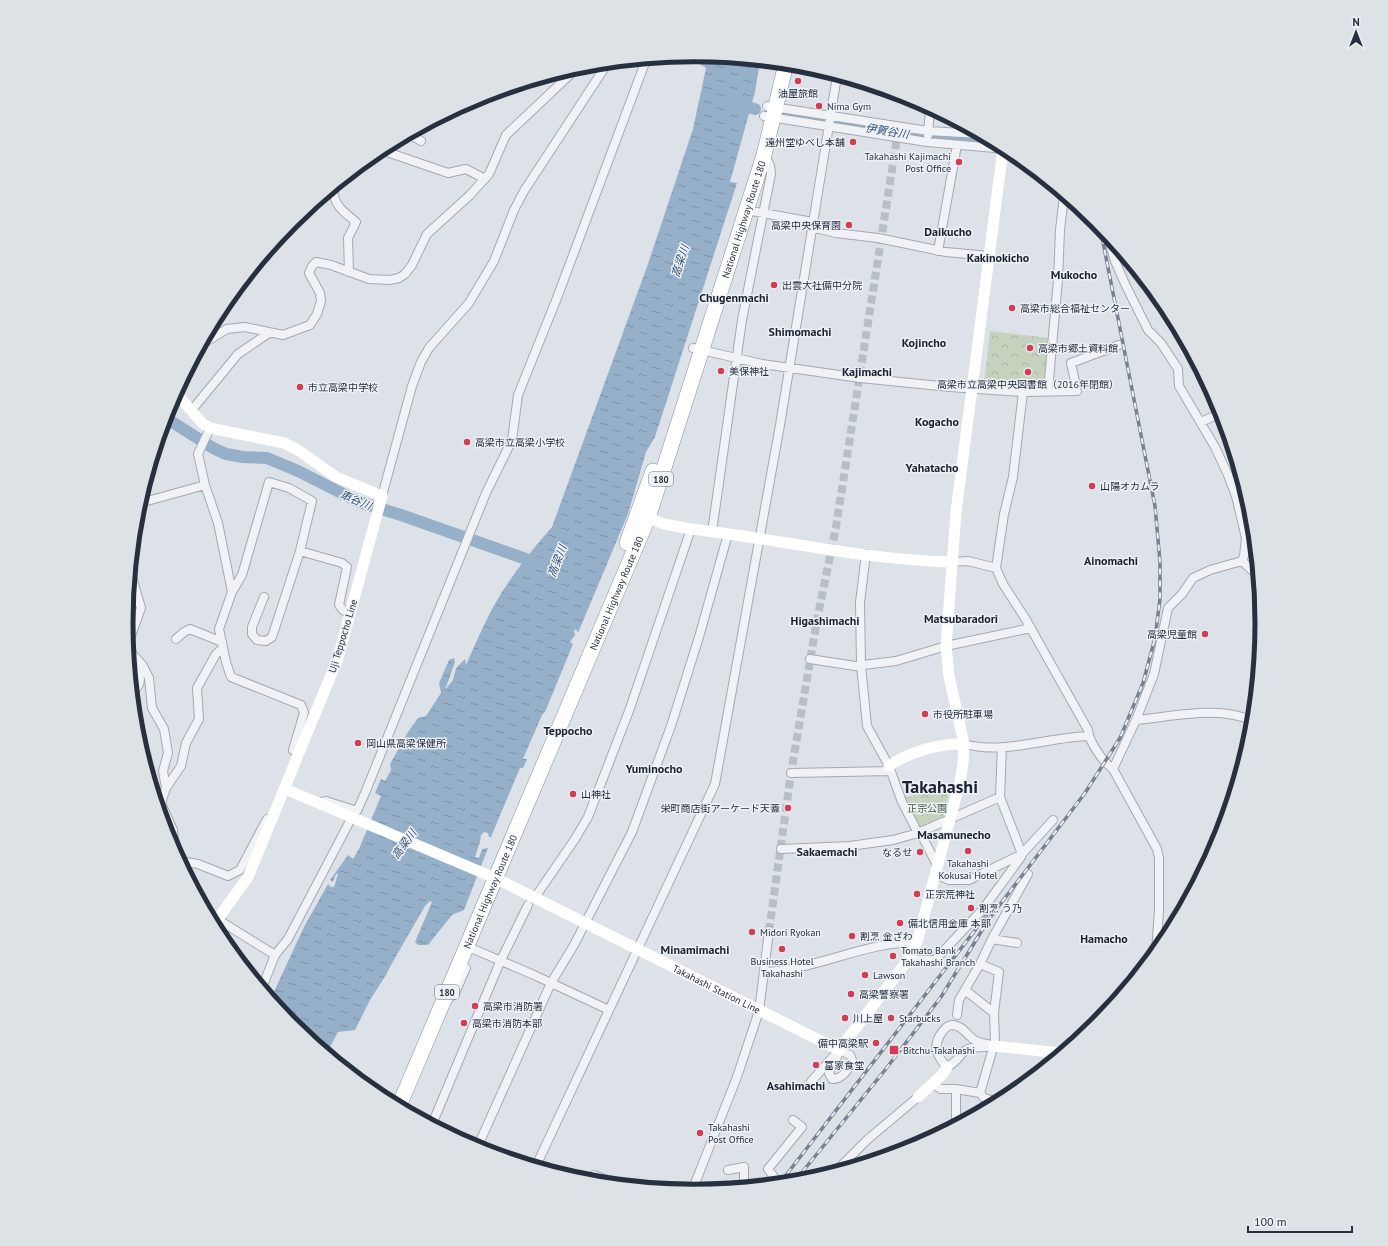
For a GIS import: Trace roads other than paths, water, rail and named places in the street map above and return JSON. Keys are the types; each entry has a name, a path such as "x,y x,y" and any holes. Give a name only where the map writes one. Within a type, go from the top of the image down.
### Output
{"highway":[{"name":"National Highway Route 180","path":"393,1096 487,875 643,516 764,155 776,69"},
{"name":"National Highway Route 180","path":"698,349 752,160 784,70"},
{"name":"National Highway Route 180","path":"401,1101 442,1005 487,875"}],"street":[{"path":"318,803 326,801 357,811 401,708 486,493 512,440 518,395 557,298 644,64"},
{"path":"180,398 209,431 284,443 298,450 336,477 380,503 412,386 421,362 429,348 469,303 494,261 514,210 524,191 602,70"},
{"path":"210,339 227,329 245,327 283,335 310,325 317,314 321,301 320,293 309,273 312,266 316,262 331,265 369,279 382,281 399,278 412,265 427,234 485,179 495,163 506,135 568,77"},
{"path":"538,1162 715,784 760,538 836,80"},
{"path":"770,112 928,137 957,145 990,147"},
{"path":"928,137 930,114"},
{"path":"928,137 969,135"},
{"path":"414,137 421,141"},
{"path":"938,251 957,145"},
{"path":"391,151 448,174 466,169 485,179"},
{"path":"712,532 736,358 770,174 770,166 764,155"},
{"path":"809,1084 839,1050 908,960 917,942 960,782 964,744 949,676 946,646 956,512 971,388 1003,155"},
{"path":"333,194 340,209 356,222 348,238 349,272"},
{"path":"1048,391 1063,201"},
{"path":"746,210 938,251 989,256"},
{"path":"1111,247 1114,261 1148,330 1161,343 1178,369 1179,386 1215,447 1236,496 1246,538 1242,561"},
{"path":"191,411 238,354 269,333"},
{"path":"698,349 789,368 860,378 950,387 1023,392 1077,391 1071,364 1118,345"},
{"path":"1023,392 1013,477 1004,514 996,568 1003,584 1031,628 1088,730 1089,736 1106,762 1113,769 1158,849 1159,911 1157,939"},
{"path":"1201,422 1215,416"},
{"path":"209,431 198,454 205,485 218,522 232,592"},
{"path":"264,597 252,627 252,634 257,640 266,641 272,637 300,551 312,501 289,488 269,482 242,575 232,592 219,629 231,677 301,705 304,713 293,750 299,754"},
{"path":"147,501 205,485"},
{"name":"Uji Teppocho Line","path":"217,918 248,877 338,658 380,503"},
{"path":"643,516 664,524 691,529 926,562 968,561 996,568"},
{"path":"538,893 575,839 588,817 629,711 691,529"},
{"path":"480,1141 551,983 585,924 632,832 671,726 699,637 728,534"},
{"path":"300,551 342,563 348,567 339,605 343,610 350,614"},
{"path":"866,554 860,602 861,665 867,726 890,769 902,802 919,833 936,870 949,880 969,880 1022,854"},
{"path":"1242,561 1252,571"},
{"path":"1113,769 1136,720 1154,674 1168,608 1182,594 1193,578 1210,570 1242,561"},
{"path":"133,630 141,608 134,585"},
{"path":"810,659 861,665 896,661 946,646 1031,628"},
{"path":"176,639 190,629 222,645"},
{"path":"162,800 166,788 181,766 186,743 200,718 197,688 222,645"},
{"path":"134,656 143,666 149,678 152,708 164,729 168,753 163,771 166,788"},
{"path":"135,666 138,669 140,675 140,682 137,686"},
{"path":"1136,720 1214,712 1230,714 1246,719"},
{"path":"791,773 890,769 911,754 950,743 964,744 978,748 1002,747 1089,736"},
{"path":"1002,747 1000,797 1022,854"},
{"path":"285,789 487,875"},
{"path":"782,849 850,846 893,840 919,833 1000,797"},
{"path":"187,862 198,864 228,876 240,870 268,818 272,816"},
{"path":"264,983 275,955 288,939 356,819"},
{"path":"908,960 935,960 983,908 1022,854 1053,820"},
{"path":"958,1015 959,1000 1028,874"},
{"name":"Takahashi Station Line","path":"487,875 839,1050"},
{"path":"434,1120 500,962 528,905"},
{"path":"222,925 275,955"},
{"path":"442,1005 455,993 481,930"},
{"path":"695,1184 737,1077 759,1011 769,931"},
{"path":"992,938 1017,943"},
{"path":"764,972 776,972 828,961 898,942 917,942"},
{"path":"473,949 609,1010"},
{"path":"980,964 999,972 994,1013 994,1046 980,1093"},
{"path":"965,990 994,1013"},
{"path":"947,1067 938,1055 936,1044 944,1029 950,1025 960,1027 973,1039 994,1046"},
{"path":"843,1164 867,1140 933,1084 964,1043 973,1039"},
{"path":"947,1067 968,1048 994,1046 1055,1052"},
{"path":"933,1084 942,1089 956,1089 980,1093 984,1098 989,1099"},
{"path":"956,1089 956,1119"},
{"path":"773,1178 768,1169 802,1127 793,1120"},
{"path":"728,1170 744,1167 744,1182"}],"water":[{"name":"高梁川","path":"697,62 731,63 759,66 755,92 730,182 737,183 655,437 646,452 628,514 578,633 576,629 574,631 575,635 570,642 573,644 545,712 542,715 523,759 527,759 523,768 520,768 491,837 489,837 488,833 484,832 481,835 475,857 479,858 482,849 488,848 464,910 452,915 428,945 418,945 415,942 432,902 430,901 425,906 370,1000 355,1030 338,1032 330,1047 327,1048 297,1020 273,994 304,927 328,884 331,887 334,887 338,874 336,874 333,882 330,880 348,855 353,859 359,849 381,796 375,793 381,779 385,781 391,770 390,764 408,732 418,718 426,716 441,693 439,683 449,660 454,658 455,662 445,690 453,680 456,668 465,659 466,665 494,605 509,582 525,559 552,527 648,264 693,129 706,68"}],"waterway":[{"name":"伊賀谷川","path":"736,104 755,109"},
{"name":"伊賀谷川","path":"784,114 919,136 978,139"},
{"name":"車谷川","path":"171,421 213,448 226,454 243,457 267,458 298,471 359,502 401,515 540,564"}],"tunnel":[{"path":"769,931 791,773 817,620 836,527 897,138"}],"railway":[{"path":"801,1173 885,1070 941,997 989,919 1085,793 1120,738 1143,683 1155,638 1160,599 1160,562 1155,506 1102,238"},
{"path":"785,1176 986,916"}],"place":[{"name":"油屋旅館","path":"798,81"},
{"name":"Nima Gym","path":"819,106"},
{"name":"遠州堂ゆべし本舗","path":"853,142"},
{"name":"Takahashi Kajimachi Post Office","path":"959,162"},
{"name":"高梁中央保育園","path":"849,225"},
{"name":"出雲大社備中分院","path":"774,285"},
{"name":"高梁市総合福祉センター","path":"1012,308"},
{"name":"高梁市郷土資料館","path":"1030,348"},
{"name":"美保神社","path":"721,371"},
{"name":"高梁市立高梁中央図書館（2016年閉館）","path":"1028,372"},
{"name":"市立高梁中学校","path":"300,387"},
{"name":"高梁市立高梁小学校","path":"467,442"},
{"name":"山陽オカムラ","path":"1092,486"},
{"name":"高梁児童館","path":"1205,634"},
{"name":"市役所駐車場","path":"925,714"},
{"name":"岡山県高梁保健所","path":"358,743"},
{"name":"山神社","path":"573,794"},
{"name":"栄町商店街アーケード天蓋","path":"788,808"},
{"name":"Takahashi Kokusai Hotel","path":"968,851"},
{"name":"なるせ","path":"920,852"},
{"name":"正宗荒神社","path":"917,894"},
{"name":"割烹 う乃","path":"971,908"},
{"name":"備北信用金庫 本部","path":"900,923"},
{"name":"Midori Ryokan","path":"752,932"},
{"name":"割烹 金ざわ","path":"852,936"},
{"name":"Business Hotel Takahashi","path":"782,949"},
{"name":"Tomato Bank Takahashi Branch","path":"893,956"},
{"name":"Lawson","path":"865,975"},
{"name":"高梁警察署","path":"851,994"},
{"name":"高梁市消防署","path":"475,1006"},
{"name":"川上屋","path":"845,1018"},
{"name":"Starbucks","path":"891,1018"},
{"name":"高梁市消防本部","path":"464,1023"},
{"name":"備中高梁駅","path":"876,1043"},
{"name":"Bitchu-Takahashi","path":"894,1050"},
{"name":"富家食堂","path":"816,1065"},
{"name":"Takahashi Post Office","path":"700,1133"}],"district":[{"name":"Daikucho","path":"948,231"},
{"name":"Kakinokicho","path":"998,257"},
{"name":"Mukocho","path":"1074,274"},
{"name":"Chugenmachi","path":"734,297"},
{"name":"Shimomachi","path":"800,331"},
{"name":"Kojincho","path":"924,342"},
{"name":"Kajimachi","path":"867,371"},
{"name":"Kogacho","path":"937,421"},
{"name":"Yahatacho","path":"932,467"},
{"name":"Ainomachi","path":"1111,560"},
{"name":"Matsubaradori","path":"961,618"},
{"name":"Higashimachi","path":"825,620"},
{"name":"Teppocho","path":"568,730"},
{"name":"Yuminocho","path":"654,768"},
{"name":"Takahashi","path":"940,786"},
{"name":"Masamunecho","path":"954,834"},
{"name":"Sakaemachi","path":"827,851"},
{"name":"Hamacho","path":"1104,938"},
{"name":"Minamimachi","path":"695,949"},
{"name":"Asahimachi","path":"796,1085"}],"park label":[{"name":"正宗公園","path":"927,808"}]}
